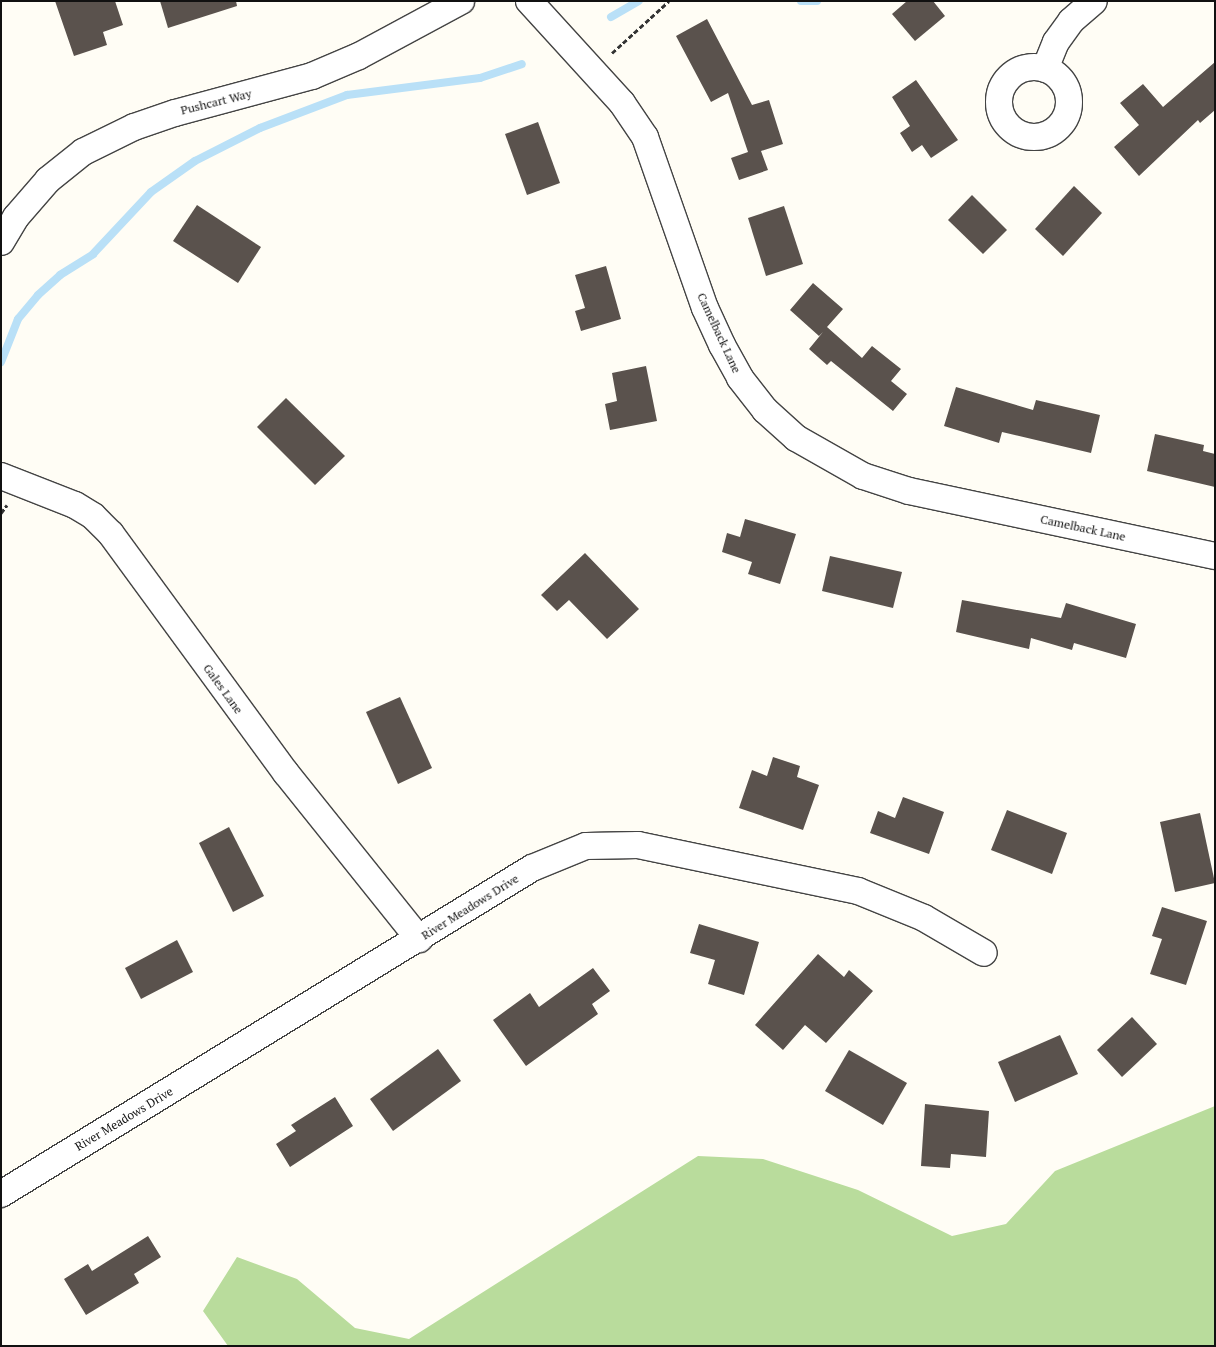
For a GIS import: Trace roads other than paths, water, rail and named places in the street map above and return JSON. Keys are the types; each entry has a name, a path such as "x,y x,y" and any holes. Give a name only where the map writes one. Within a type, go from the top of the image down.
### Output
{"street":[{"name":"Pushcart Way","path":"1,242 16,216 48,180 83,152 134,127 175,113 312,76 359,56 461,1"},
{"name":"Camelback Lane","path":"529,1 564,42 595,71 645,137 705,308 731,361 765,410 796,438 863,476 909,491 1215,556"},
{"path":"1045,68 1056,42 1071,21 1094,1"},
{"name":"Gales Lane","path":"1,476 75,505 94,516 111,534 280,765 419,939"},
{"name":"River Meadows Drive","path":"1,1194 532,868 586,846 611,844 638,845 858,891 924,918 984,953"}],"waterway":[{"path":"611,17 639,1"},
{"path":"801,1 817,1"},
{"path":"1,362 18,319 38,295 60,275 93,254 151,192 195,161 260,128 347,95 480,78 522,64"}]}
